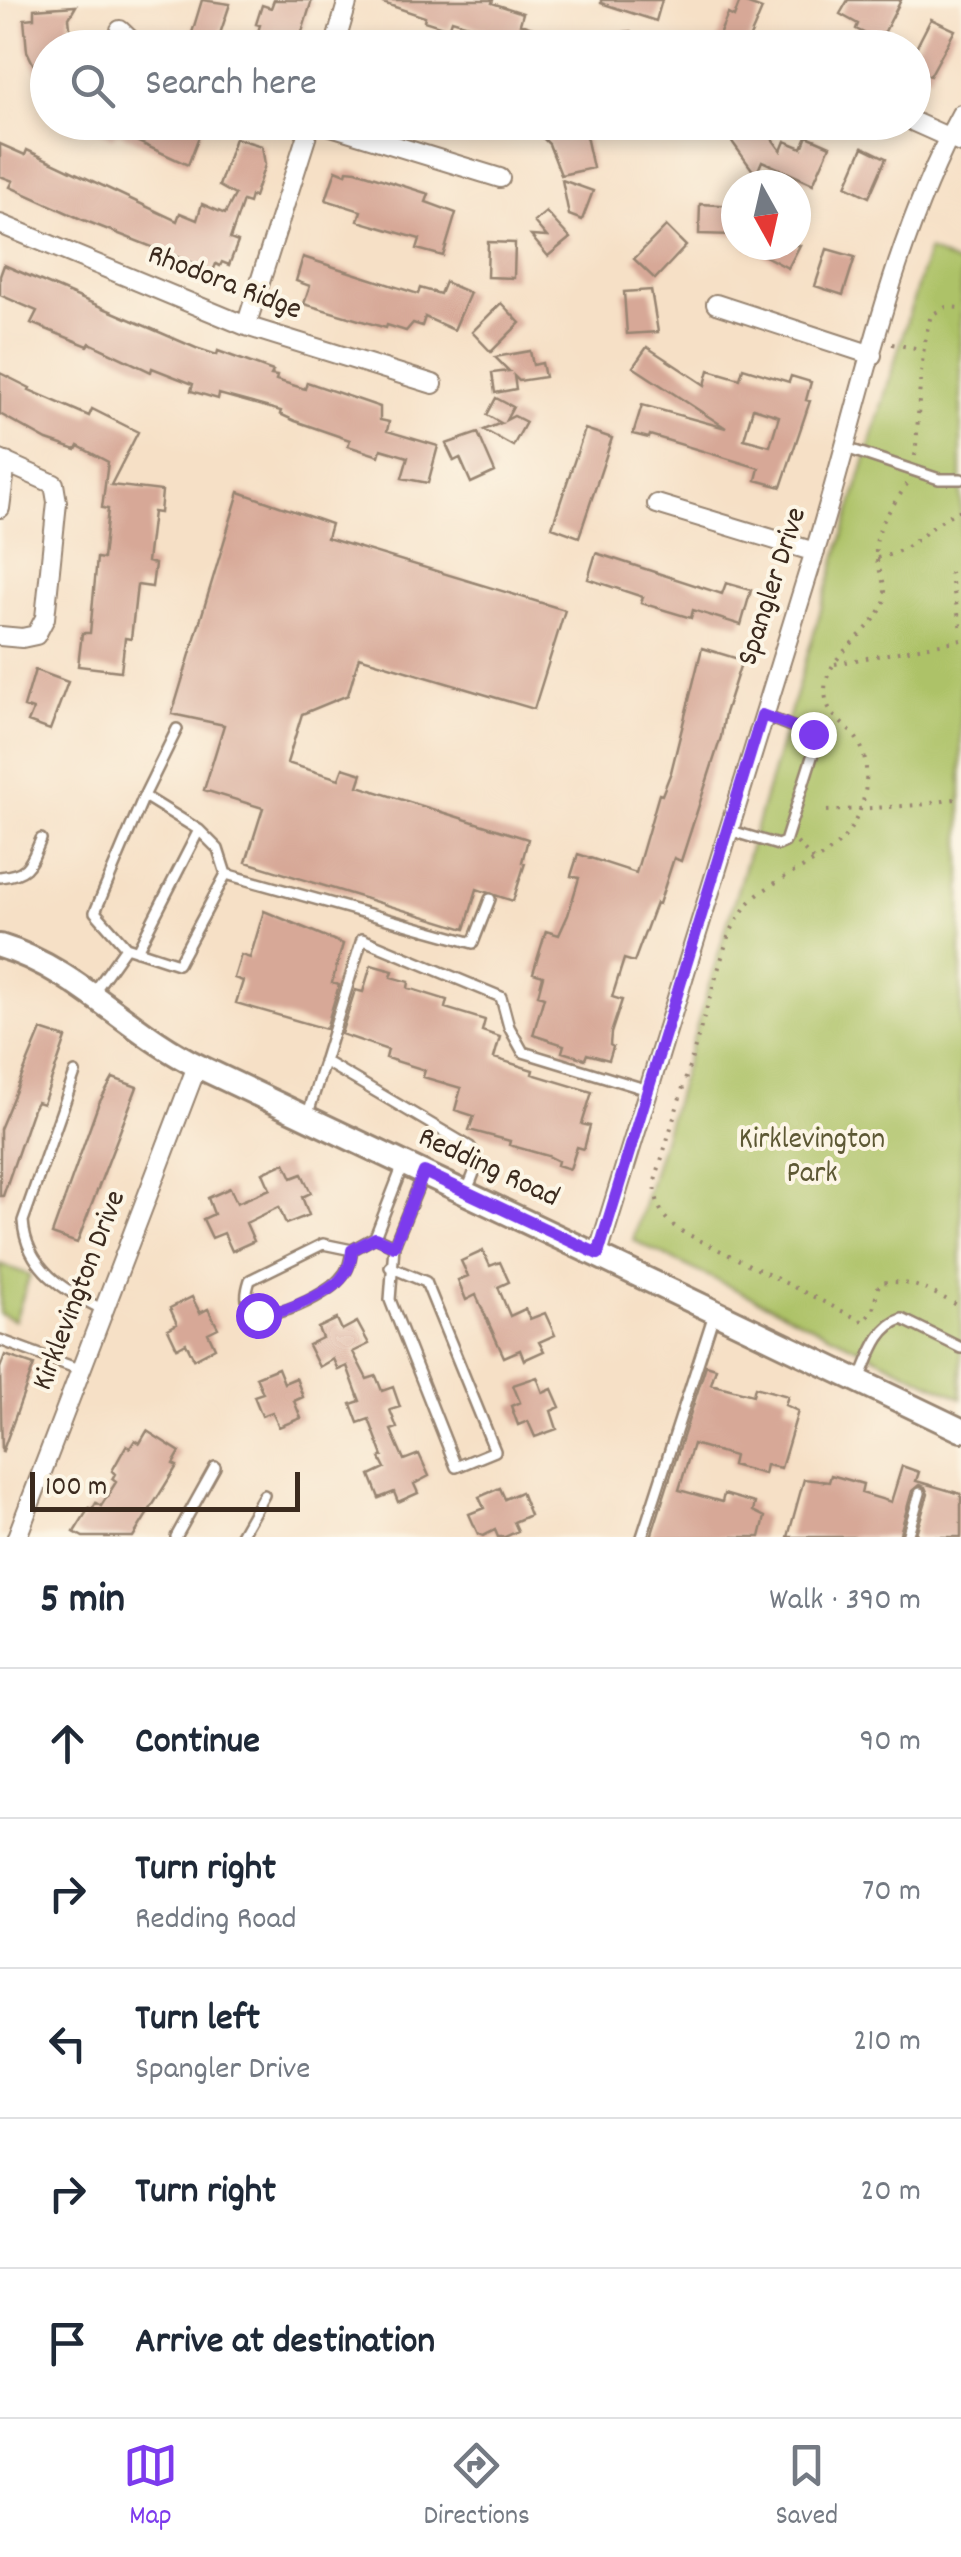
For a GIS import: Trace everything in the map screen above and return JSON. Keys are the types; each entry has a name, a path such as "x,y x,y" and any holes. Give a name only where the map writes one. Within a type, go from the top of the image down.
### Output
{"street":[{"path":"339,30 348,0"},
{"name":"Spangler Drive","path":"598,1254 912,225 934,164 954,141 961,114"},
{"path":"931,130 954,141"},
{"path":"246,326 309,140"},
{"path":"374,140 500,178"},
{"name":"Rhodora Ridge","path":"0,224 246,326 432,384"},
{"path":"716,304 874,348"},
{"path":"0,508 3,461 54,484 57,502 44,618 36,634 22,638 0,636"},
{"path":"657,504 815,552"},
{"name":"Redding Road","path":"0,946 52,967 170,1052 197,1066 961,1430"},
{"name":"Kirklevington Drive","path":"17,1537 197,1066"}],"lane":[{"path":"846,448 939,478 961,479"},
{"path":"727,830 778,845 785,842 817,742 813,734 762,715"},
{"path":"144,796 199,830 218,849 226,874 178,964 132,949 96,912 144,796 177,729"},
{"path":"92,994 132,949 199,830"},
{"path":"0,877 27,869 42,839"},
{"path":"226,874 472,944 490,899"},
{"path":"307,1118 362,938 501,997 509,1026 523,1052 648,1090"},
{"path":"324,1061 470,1147 478,1164 466,1192"},
{"path":"75,1073 23,1221 24,1240 30,1254 54,1281 104,1310"},
{"path":"352,1250 350,1265 334,1286 270,1317 258,1315 250,1307 245,1293 250,1280 324,1244 352,1250 375,1238 414,1168"},
{"path":"390,1267 426,1282 495,1451 456,1467 390,1300 390,1267 414,1168"},
{"path":"375,1238 394,1246"},
{"path":"642,1537 715,1311"},
{"path":"859,1380 882,1333 890,1323 902,1319 961,1348"},
{"path":"0,1340 81,1370"},
{"path":"176,1537 215,1468"},
{"path":"907,1537 920,1493"},
{"path":"240,1537 264,1495"}],"path":[{"path":"915,458 921,407 921,350 931,315 946,307 961,308"},
{"path":"874,348 921,350"},
{"path":"907,484 878,536 877,558 885,589 880,613 834,664 828,680 826,699 838,722 859,742 866,772 864,800 836,849 757,896 739,915 728,937 655,1181 656,1201 665,1221 683,1232 864,1322 873,1310 880,1283 898,1280 917,1284 961,1307"},
{"path":"877,558 897,554 917,543 944,518 961,510"},
{"path":"950,572 961,629"},
{"path":"834,664 961,640"},
{"path":"827,811 961,798"},
{"path":"787,832 816,864"}],"green space":[{"name":"Kirklevington Park","path":"928,250 961,266 961,1398 633,1240"},
{"path":"0,1264 30,1275 15,1320 0,1314"}],"building":[{"path":"202,0 230,4 221,30 193,30"},
{"path":"274,0 312,0 303,30 259,30 260,25 256,24 262,5 271,8"},
{"path":"493,0 492,3 523,13 520,24 539,30 486,30 452,20 449,29 383,3"},
{"path":"601,0 662,0 656,21"},
{"path":"848,0 901,0 886,30 858,30 858,24 840,14"},
{"path":"740,1 762,9 753,30 721,30 728,14 734,17"},
{"path":"76,6 69,18 70,30 30,30 30,57 24,19 34,18 34,9"},
{"path":"931,19 955,30 931,74 931,30 925,30"},
{"path":"134,140 198,140 188,165"},
{"path":"234,140 262,146 265,165 254,197 249,203 243,201 230,239 238,242 229,265 216,264 213,271 10,187 13,181 0,176 0,144 25,155 27,150 177,221 180,213 197,220 202,204 225,214 235,195 219,186"},
{"path":"545,140 587,140 593,168 561,175"},
{"path":"731,140 773,140 781,151 785,141 802,148 805,140 830,146 813,184 811,170 782,170 762,161 758,170 752,170"},
{"path":"863,147 886,158 869,197 846,186"},
{"path":"336,170 346,174 347,170 356,171 429,194 426,202 456,213 443,256 417,249 420,239 358,221 361,211 326,200"},
{"path":"562,180 593,191 582,220 569,215"},
{"path":"700,204 721,205 721,235 699,234"},
{"path":"546,212 570,238 548,256 531,236 547,237 534,222"},
{"path":"666,226 686,246 655,279 634,259"},
{"path":"488,242 515,243 514,278 487,277"},
{"path":"827,249 855,257 843,295 815,286"},
{"path":"303,257 418,294 420,288 440,294 445,282 470,293 454,330 425,317 422,326 413,323 406,331 387,325 386,328 304,304 310,286 296,281"},
{"path":"773,260 792,260 788,268"},
{"path":"4,265 196,348 217,355 218,351 273,371 271,375 277,376 276,380 305,389 307,382 380,407 380,420 389,422 387,431 438,446 428,483 402,478 408,457 381,449 379,456 348,446 350,440 295,421 280,414 281,411 219,394 218,399 191,391 193,384 152,368 151,372 90,343 88,346 31,323 37,311 0,295"},
{"path":"651,290 658,332 627,334 624,292"},
{"path":"501,303 520,323 491,352 472,332"},
{"path":"647,347 705,385 709,370 740,379 743,368 789,382 791,376 811,382 806,400 810,401 781,487 756,480 759,468 650,435 649,438 633,434 642,405 726,428 633,367","holes":["753,408 779,416 770,446 744,439"]},
{"path":"530,351 533,365 542,363 545,377 519,381 514,376 516,389 495,393 492,373 509,371 495,357"},
{"path":"0,373 89,416 92,409 138,432 111,485 162,491 160,513 153,512 147,562 155,564 152,587 137,585 131,639 125,638 121,671 78,666 82,633 90,633 97,558 103,559 108,509 102,508 108,462 78,446 76,450 47,440 0,414"},
{"path":"496,398 513,407 506,420 514,416 526,422 513,446 484,430 501,423 487,415"},
{"path":"585,429 612,438 579,537 552,527"},
{"path":"478,433 495,472 471,483 460,458 454,461 446,444"},
{"path":"239,492 331,524 327,538 565,610 534,709 359,657 348,695 302,714 287,763 339,779 343,768 362,774 358,786 528,839 513,901 477,889 465,929 246,862 263,808 204,790 224,725 172,714"},
{"path":"596,553 722,594 726,583 751,590 741,625 693,610 691,618 641,603 643,597 588,579"},
{"path":"702,648 742,660 681,861 674,858 634,962 624,959 612,997 622,1000 611,1033 613,1047 609,1060 587,1054 585,1059 562,1052 564,1045 533,1035 544,997 538,995 543,976 533,973 546,931 559,935 568,915 579,878 571,876 578,854 636,873 659,794 662,795 671,772"},
{"path":"35,670 68,682 50,730 28,722 33,710 24,707"},
{"path":"264,911 343,944 332,983 339,985 326,1029 236,1003 243,981 234,978 241,955 250,958"},
{"path":"371,965 393,971 391,977 409,982 408,988 447,1000 445,1008 485,1020 482,1031 500,1037 494,1058 592,1092 582,1124 590,1126 584,1149 577,1147 570,1169 557,1165 558,1161 548,1156 509,1145 510,1141 469,1130 474,1116 455,1110 461,1088 423,1077 425,1070 386,1058 388,1050 341,1034 355,990 363,992"},
{"path":"41,1030 66,1038 43,1104 37,1102 33,1109 0,1196 0,1129"},
{"path":"113,1078 137,1087 77,1243 52,1234 98,1105"},
{"path":"285,1163 292,1178 302,1174 311,1193 302,1197 309,1215 286,1224 279,1207 246,1223 254,1241 232,1251 224,1233 212,1238 203,1219 214,1214 208,1198 230,1188 237,1203 270,1189 263,1173"},
{"path":"483,1251 490,1266 500,1262 509,1282 498,1287 510,1316 525,1309 530,1319 545,1313 555,1335 539,1342 544,1351 524,1360 520,1350 504,1357 476,1295 466,1300 458,1280 468,1276 461,1261"},
{"path":"192,1297 200,1313 208,1309 218,1328 208,1333 215,1348 194,1359 186,1343 177,1348 168,1329 177,1324 170,1308"},
{"path":"337,1319 342,1330 357,1322 369,1344 353,1352 367,1379 376,1376 382,1391 393,1387 400,1407 390,1410 397,1428 391,1430 404,1460 419,1454 429,1476 414,1484 418,1493 398,1502 394,1492 379,1498 370,1475 385,1468 380,1458 383,1456 369,1419 358,1423 351,1404 360,1401 347,1366 338,1370 333,1359 319,1367 308,1345 322,1338 318,1328"},
{"path":"5,1355 34,1365 2,1453 0,1368"},
{"path":"706,1365 716,1368 711,1384 753,1395 755,1387 788,1396 785,1405 798,1411 781,1468 766,1465 764,1474 732,1465 734,1456 693,1444 679,1490 722,1502 724,1494 755,1503 753,1511 765,1517 760,1537 651,1537"},
{"path":"278,1368 284,1383 296,1378 303,1397 294,1401 301,1418 279,1427 272,1412 262,1416 254,1396 263,1393 256,1377"},
{"path":"537,1377 543,1393 552,1389 560,1407 551,1411 557,1429 535,1437 528,1421 518,1425 511,1406 520,1402 513,1385"},
{"path":"147,1431 180,1452 173,1464 177,1466 133,1537 83,1537 74,1532 89,1508 92,1510 96,1503 101,1506 116,1482 112,1471 126,1446 130,1448 135,1440 140,1443"},
{"path":"902,1466 919,1472 916,1481 961,1494 961,1537 915,1537 928,1494 919,1485 912,1491 899,1537 788,1537 804,1479 829,1482 831,1475 863,1484 861,1493 891,1502"},
{"path":"500,1488 505,1499 521,1492 530,1515 514,1522 518,1531 505,1537 498,1537 495,1530 483,1536 478,1534 469,1514 484,1508 479,1497"}],"route":[{"path":"258,1315 270,1317 334,1286 350,1265 352,1250 375,1238 394,1246 424,1172 598,1254 762,715 813,734"}]}
